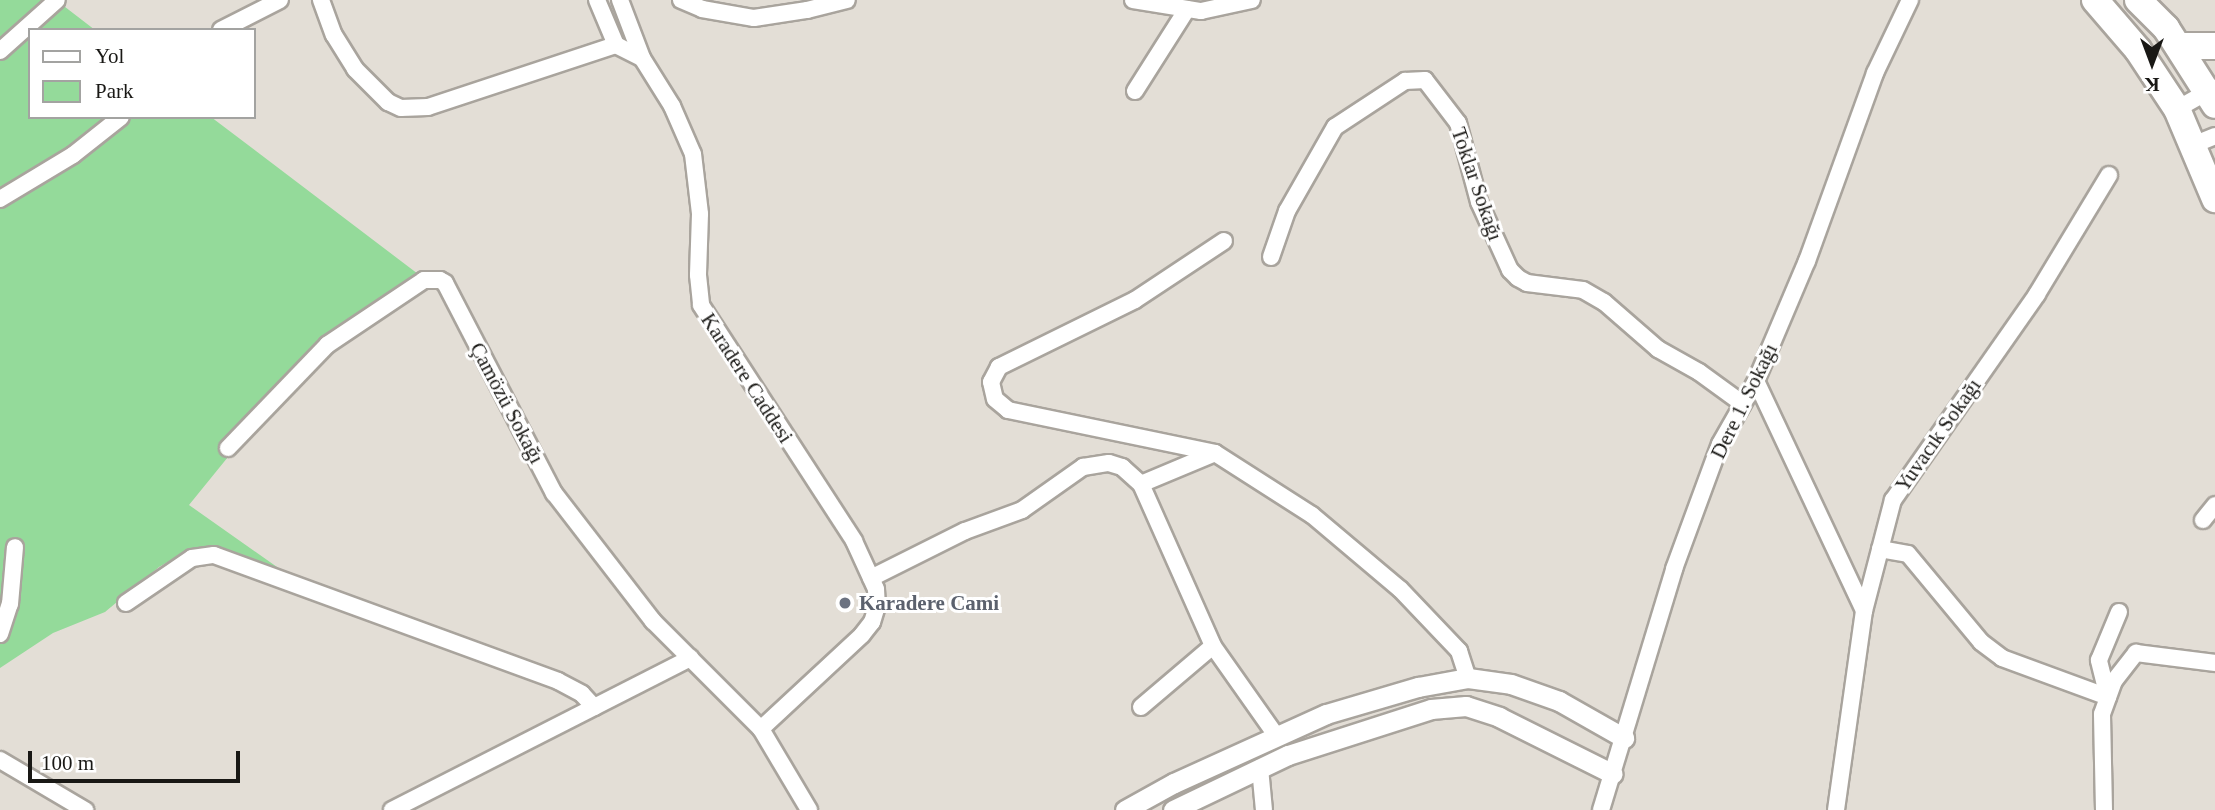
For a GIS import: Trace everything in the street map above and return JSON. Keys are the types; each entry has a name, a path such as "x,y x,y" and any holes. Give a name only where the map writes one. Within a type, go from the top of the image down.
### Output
{"highway":[{"path":"2095,0 2138,50 2176,109 2204,141 2215,199"},
{"path":"2138,0 2178,46 2213,94"},
{"path":"2178,46 2215,46"}],"street":[{"path":"0,51 57,0"},
{"path":"225,28 280,0"},
{"path":"321,0 334,34 355,69 388,102 401,108 428,107 615,45"},
{"path":"597,0 615,45 642,58"},
{"name":"Karadere Caddesi","path":"620,0 642,58 672,106 693,154 700,214 698,275 701,305 854,541 876,589 877,606 872,622 862,635 761,729"},
{"path":"681,0 702,9 754,18 807,10 847,0"},
{"path":"1133,0 1201,11 1252,0"},
{"name":"Dere 1. Sokağı","path":"1601,810 1674,569 1720,444 1756,381 1807,261 1875,74 1910,0"},
{"path":"1135,91 1186,9"},
{"name":"Toklar Sokağı","path":"1271,257 1287,211 1335,127 1405,81 1425,80 1458,124 1479,202 1510,270 1527,283 1583,290 1604,302 1658,348 1699,372 1743,404"},
{"path":"2176,109 2213,94"},
{"path":"0,176 5,196 73,155 118,119"},
{"name":"Yuvacık Sokağı","path":"1836,810 1864,611 1892,500 2037,294 2109,175"},
{"path":"1224,241 1135,300 999,367 991,382 995,399 1008,410 1215,453 1312,515 1400,589 1459,651 1468,678"},
{"name":"Çamözü Sokağı","path":"228,448 327,345 424,280 440,280 445,283 554,493 653,621 761,729"},
{"path":"1756,381 1864,611"},
{"path":"1141,484 1215,453"},
{"path":"871,578 965,531 1022,510 1083,467 1109,463 1122,467 1141,484 1213,646 1275,734"},
{"path":"2203,520 2215,505"},
{"path":"0,634 10,604 15,547"},
{"path":"1880,548 1908,554 1981,642 2002,659 2108,697"},
{"path":"126,603 191,558 214,555 558,681 582,694 594,707"},
{"path":"2108,697 2099,660 2119,612"},
{"path":"1141,707 1213,646"},
{"path":"2104,810 2102,714 2114,681 2136,653 2215,663"},
{"path":"392,810 690,658"},
{"path":"1125,810 1275,734 1326,714 1418,687 1468,678 1510,684 1559,701 1624,738"},
{"path":"1173,810 1288,755 1431,709 1466,706 1499,717 1613,774"},
{"path":"761,729 809,810"},
{"path":"0,760 59,804 85,810"},
{"path":"1260,768 1264,810"}],"green space":[{"path":"0,0 56,0 92,28 28,28 28,119 214,119 422,277 322,341 189,505 294,579 182,556 159,567 105,612 53,633 0,668"}],"place":[{"name":"Karadere Cami","path":"845,603"}]}
